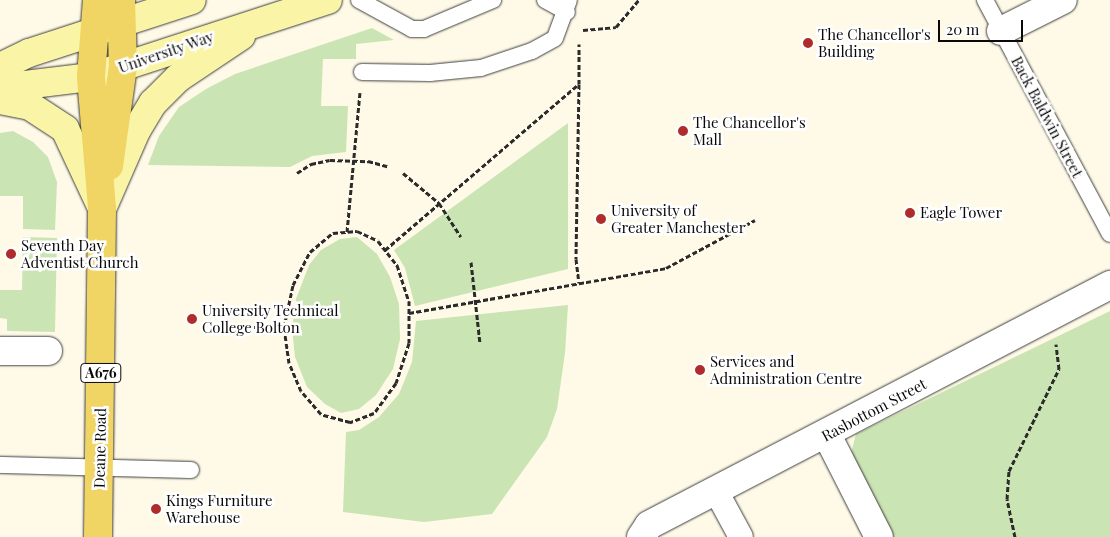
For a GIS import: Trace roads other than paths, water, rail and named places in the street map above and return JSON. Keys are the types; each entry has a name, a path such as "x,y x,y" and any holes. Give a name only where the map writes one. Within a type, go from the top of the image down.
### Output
{"main road":[{"name":"Deane Road","path":"97,0 92,35 91,77 102,209 98,537"},
{"name":"University Way","path":"0,88 91,77 267,18 328,0"},
{"path":"0,67 29,53 92,35 123,12 186,1"},
{"name":"Deane Road","path":"102,209 123,67 123,12"},
{"path":"102,209 136,131 152,103 178,78 267,18"},
{"path":"0,100 30,106 65,129 102,209"}],"street":[{"path":"1001,31 1062,0"},
{"name":"Rasbottom Street","path":"641,537 649,525 827,435 1110,285"},
{"path":"0,351 48,351"},
{"path":"827,435 878,537"},
{"path":"716,491 741,537"}],"lane":[{"path":"359,0 412,29 424,29 493,0"},
{"path":"362,72 430,72 481,68 532,51 555,38 568,6 545,0"},
{"name":"Back Baldwin Street","path":"985,0 1110,234"},
{"path":"0,465 100,466 191,470"}],"place":[{"name":"The Chancellor's Building","path":"808,43"},
{"name":"The Chancellor's Mall","path":"683,131"},
{"name":"Eagle Tower","path":"910,213"},
{"name":"University of Greater Manchester","path":"601,219"},
{"name":"Seventh Day Adventist Church","path":"11,254"},
{"name":"University Technical College Bolton","path":"192,319"},
{"name":"Services and Administration Centre","path":"700,370"},
{"name":"Kings Furniture Warehouse","path":"156,509"}]}
